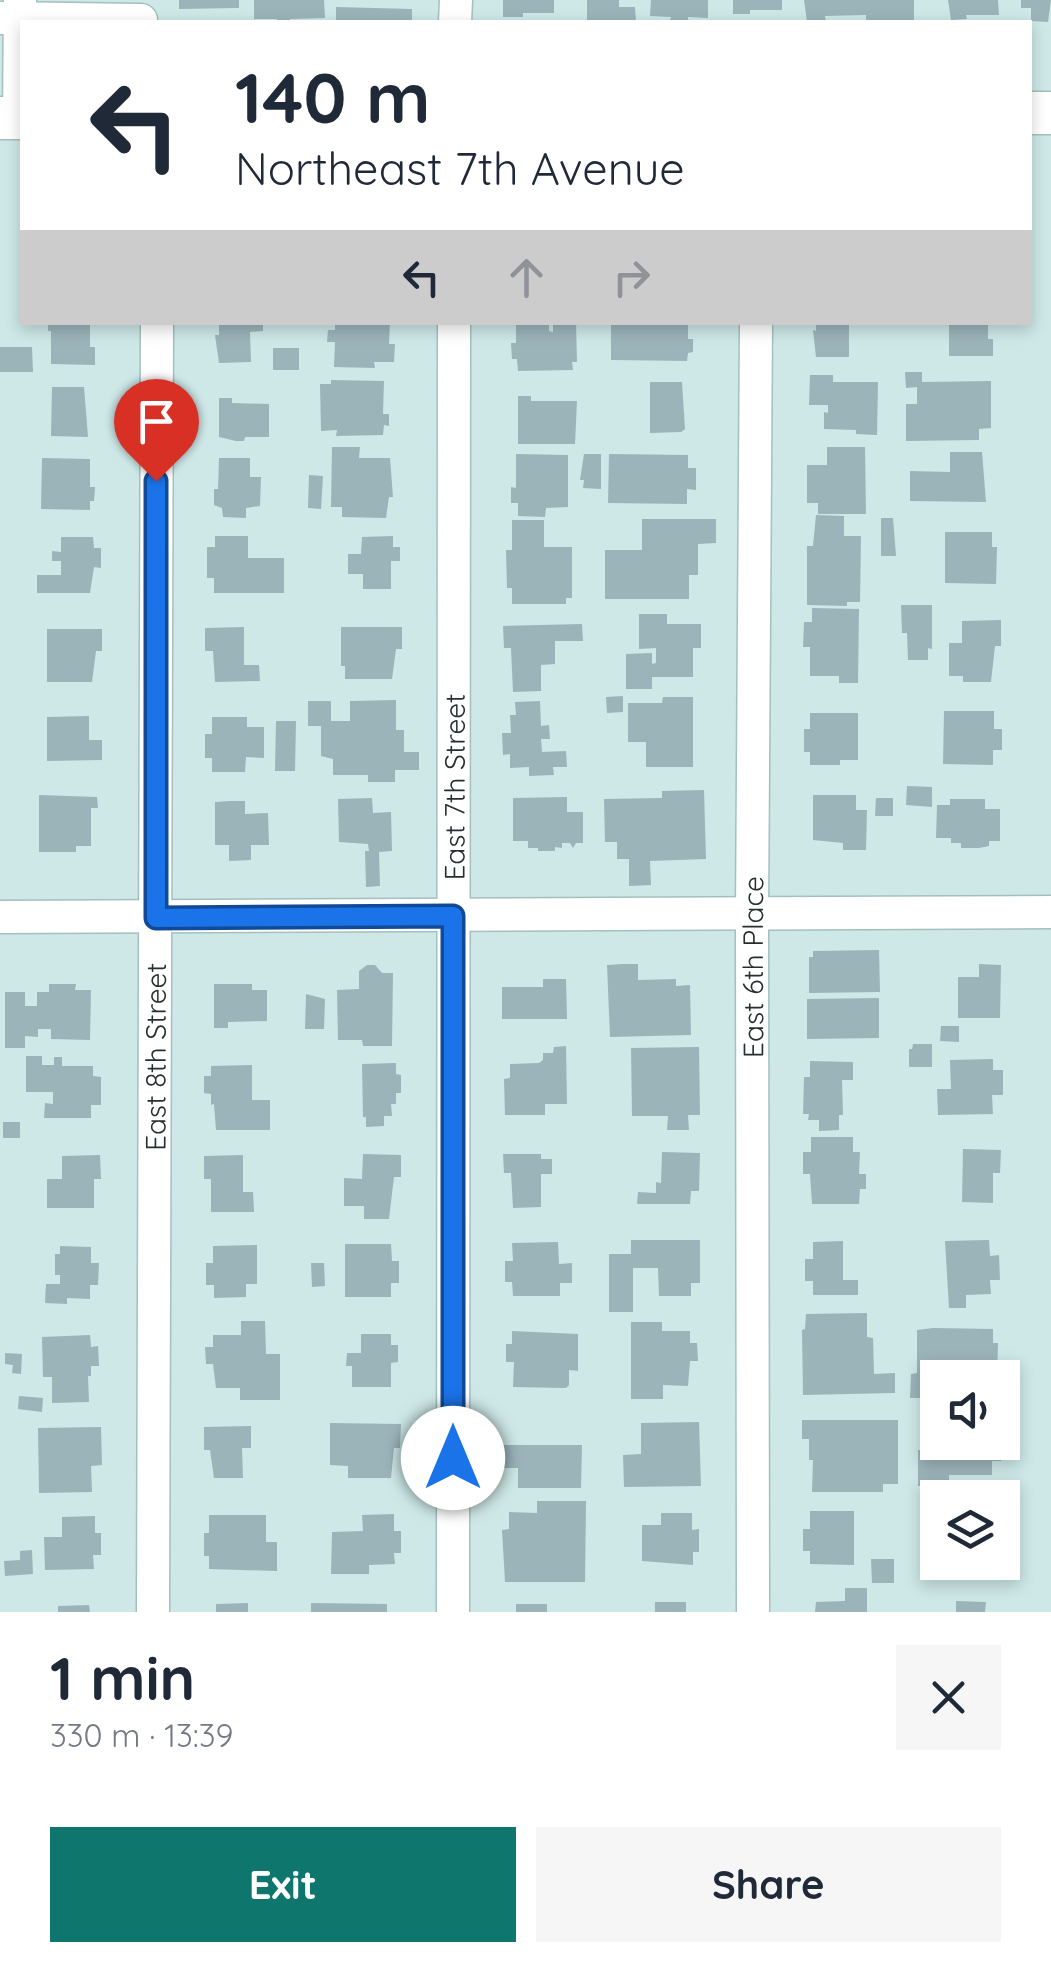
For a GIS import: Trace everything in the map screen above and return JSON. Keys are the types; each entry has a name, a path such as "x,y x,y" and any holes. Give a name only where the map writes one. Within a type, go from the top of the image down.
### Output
{"street":[{"path":"14,118 13,12 142,14"},
{"name":"East 8th Street","path":"153,1612 157,325"},
{"name":"East 7th Street","path":"453,1612 454,325"},
{"name":"East 6th Place","path":"753,1612 756,325"},
{"path":"0,917 1051,912"}],"building":[{"path":"179,0 239,0 239,8 179,9"},
{"path":"254,0 324,0 325,18 254,19"},
{"path":"503,0 554,0 554,13 503,17"},
{"path":"587,0 619,0 619,7 635,7 636,20 587,20"},
{"path":"651,0 708,0 708,18 670,20 671,17 650,16"},
{"path":"733,0 782,0 782,10 733,14"},
{"path":"804,0 914,0 914,20 866,20 866,15 807,20"},
{"path":"948,0 998,0 999,15 966,15 967,19 951,20"},
{"path":"1021,0 1051,0 1048,22 1032,21 1031,8 1021,8"},
{"path":"336,7 412,9 412,20 336,20"},
{"path":"48,325 90,325 95,365 51,364"},
{"path":"219,325 263,325 263,331 250,332 251,362 219,363 215,335 219,335"},
{"path":"335,325 390,325 394,362 374,362 375,368 334,367 335,342 327,342 328,330 335,330"},
{"path":"516,325 549,325 553,332 553,325 576,325 577,362 572,362 573,370 518,371 517,359 512,359 511,343 516,343"},
{"path":"611,325 688,325 688,339 693,339 693,352 688,353 687,361 611,360"},
{"path":"816,325 849,325 849,357 816,357 813,330 816,331"},
{"path":"949,325 988,325 993,356 949,356"},
{"path":"0,347 32,347 33,372 0,372"},
{"path":"273,348 299,348 299,370 273,370"},
{"path":"905,372 922,372 922,382 991,381 991,428 979,429 979,440 906,441 906,404 917,404 917,387 906,388"},
{"path":"810,375 833,375 833,382 878,382 877,435 824,429 828,405 809,405"},
{"path":"331,380 384,381 383,414 389,414 389,426 384,425 383,435 336,436 337,430 321,431 320,384 331,384"},
{"path":"650,382 682,382 685,429 681,432 650,433"},
{"path":"52,387 84,387 88,437 51,436"},
{"path":"518,396 531,396 531,401 577,401 575,444 518,444"},
{"path":"219,398 232,398 232,403 269,404 269,437 236,441 219,437"},
{"path":"332,447 360,447 359,458 390,458 393,497 389,497 386,518 342,517 342,507 331,507"},
{"path":"827,447 865,447 866,514 818,514 818,503 807,503 807,465 827,465"},
{"path":"950,452 982,452 986,502 910,501 910,471 950,472"},
{"path":"516,454 568,455 568,507 546,508 545,517 518,516 518,503 511,503 511,487 516,488"},
{"path":"584,454 601,454 601,489 583,488 584,480 580,480"},
{"path":"609,454 688,455 688,468 696,468 696,490 687,489 687,504 608,503"},
{"path":"42,458 90,459 90,487 95,487 90,510 41,509"},
{"path":"219,458 250,458 250,477 261,477 260,506 246,508 246,518 223,517 222,508 214,505"},
{"path":"309,475 323,476 321,509 308,508"},
{"path":"816,515 844,516 844,536 861,536 860,602 847,602 847,606 807,605 807,546 813,546"},
{"path":"881,518 893,518 896,556 881,556"},
{"path":"642,519 716,519 716,543 698,544 698,575 689,575 689,599 605,599 605,550 642,550"},
{"path":"512,520 544,520 544,547 572,547 572,598 566,598 566,604 512,604 512,588 507,588 506,550 512,550"},
{"path":"945,532 992,532 992,547 997,547 996,584 945,583"},
{"path":"215,536 248,536 248,558 284,558 284,593 214,593 214,578 207,578 207,547 215,547"},
{"path":"393,536 393,547 400,547 400,561 391,561 391,589 363,589 363,574 348,574 348,554 361,554 362,537"},
{"path":"61,537 93,537 94,548 101,548 101,568 94,567 90,593 37,593 37,575 61,575 61,561 52,561 52,551 61,552"},
{"path":"901,605 932,605 932,649 928,648 928,660 908,660"},
{"path":"812,608 859,609 858,683 839,683 839,676 810,676 810,647 803,647 804,622 812,622"},
{"path":"639,614 667,614 667,624 701,624 701,648 693,648 693,677 652,677 652,689 626,689 626,654 652,653 652,664 656,663 656,648 639,649"},
{"path":"1001,620 1001,646 995,646 991,682 963,682 963,676 949,676 949,643 962,643 962,621"},
{"path":"582,624 583,641 555,641 555,664 541,665 541,691 513,692 511,648 504,648 503,626"},
{"path":"244,627 244,665 259,665 260,681 215,682 213,651 205,651 205,628"},
{"path":"341,627 402,627 402,649 396,649 392,679 345,679"},
{"path":"47,629 102,629 102,651 96,651 92,682 47,682"},
{"path":"623,696 623,712 607,713 606,697"},
{"path":"663,697 693,697 693,767 646,767 646,742 628,742 628,703 662,703"},
{"path":"396,700 396,730 404,730 404,752 419,752 419,770 395,770 395,782 368,782 368,775 333,775 333,759 321,756 321,726 308,726 308,701 331,701 331,721 350,721 350,701"},
{"path":"540,701 541,726 549,725 550,739 541,739 542,752 566,751 567,767 553,767 554,775 529,776 529,767 510,768 510,754 503,755 502,733 511,733 510,715 516,715 515,702"},
{"path":"944,711 994,711 994,729 1002,729 1002,750 993,750 993,765 943,764"},
{"path":"810,713 858,713 858,760 840,760 840,765 810,765 810,752 804,752 804,729 810,729"},
{"path":"89,716 89,740 102,740 102,760 47,761 47,717"},
{"path":"212,717 247,717 247,727 264,727 264,758 246,757 245,772 212,772 212,758 205,758 205,734 212,734"},
{"path":"276,721 296,721 295,771 275,771"},
{"path":"907,786 932,787 932,807 906,805"},
{"path":"704,790 706,859 650,861 651,885 629,886 629,859 617,859 617,842 605,842 604,799 662,798 662,791"},
{"path":"39,795 97,797 98,808 91,808 91,846 76,846 76,852 39,852"},
{"path":"813,795 856,795 856,810 867,810 866,850 843,850 843,843 813,840"},
{"path":"567,797 567,812 583,812 583,843 576,843 573,848 570,843 562,843 562,848 555,847 555,851 538,851 528,848 528,841 513,841 513,798"},
{"path":"372,798 373,813 391,812 392,851 379,852 380,886 366,887 368,844 339,842 338,799"},
{"path":"876,798 893,798 893,816 875,816"},
{"path":"950,799 985,799 985,809 1000,809 1000,841 989,841 989,846 979,848 961,848 961,843 951,843 951,838 936,838 937,805 950,805"},
{"path":"245,801 245,814 268,813 269,845 251,845 251,860 229,861 229,845 215,845 215,802"},
{"path":"879,950 880,992 809,993 809,957 813,957 813,951"},
{"path":"638,964 638,980 676,979 676,986 690,985 691,1035 610,1037 607,965"},
{"path":"979,964 1001,965 1000,1018 958,1018 958,977 979,977"},
{"path":"375,965 382,973 393,973 392,1046 363,1046 362,1040 338,1040 337,990 359,989 359,971"},
{"path":"543,979 566,979 567,1019 502,1019 502,987 543,987"},
{"path":"49,984 76,984 75,990 91,990 90,1040 51,1039 51,1029 38,1029 38,1037 25,1036 25,1048 5,1048 5,992 25,992 25,1006 37,1006 37,992 49,992"},
{"path":"214,984 252,984 252,990 267,990 267,1021 228,1022 228,1028 214,1028"},
{"path":"306,994 325,999 324,1029 305,1029"},
{"path":"879,998 879,1038 807,1039 807,999"},
{"path":"941,1026 959,1026 959,1042 940,1041"},
{"path":"913,1044 932,1044 932,1067 909,1067 909,1049"},
{"path":"566,1046 567,1104 545,1104 545,1115 505,1115 504,1079 510,1078 510,1064 539,1063 543,1053"},
{"path":"699,1047 700,1115 688,1115 689,1130 667,1130 668,1116 632,1116 631,1048"},
{"path":"26,1056 42,1056 42,1065 54,1065 54,1057 62,1057 62,1066 93,1066 93,1076 101,1077 101,1105 91,1105 91,1118 44,1118 45,1103 53,1104 53,1092 26,1092"},
{"path":"993,1059 993,1070 1003,1070 1003,1095 992,1095 993,1114 938,1115 937,1089 951,1089 950,1060"},
{"path":"810,1061 853,1062 853,1080 842,1080 843,1115 839,1115 839,1130 819,1131 819,1120 808,1120 809,1114 803,1114 804,1077 810,1077"},
{"path":"396,1063 401,1093 396,1093 396,1104 391,1104 392,1116 384,1116 384,1126 366,1127 362,1064"},
{"path":"252,1065 252,1100 270,1100 270,1130 216,1130 211,1094 204,1093 204,1076 211,1076 211,1066"},
{"path":"3,1122 20,1122 20,1138 3,1138"},
{"path":"811,1137 853,1137 853,1152 860,1152 859,1174 866,1174 866,1189 860,1189 859,1204 812,1204 810,1174 803,1174 803,1152 811,1152"},
{"path":"963,1149 1001,1150 1000,1173 993,1173 993,1203 962,1202"},
{"path":"662,1152 700,1153 699,1191 691,1191 690,1204 637,1204 638,1192 656,1193 656,1182 661,1183"},
{"path":"363,1154 401,1155 401,1177 394,1177 389,1219 364,1219 364,1206 344,1206 344,1178 362,1179"},
{"path":"503,1154 541,1154 541,1159 552,1159 552,1174 541,1174 541,1207 513,1208 511,1173 504,1173"},
{"path":"100,1155 101,1179 94,1179 94,1208 47,1208 47,1179 62,1179 62,1156"},
{"path":"243,1155 243,1192 253,1192 254,1212 211,1212 211,1179 204,1179 204,1156"},
{"path":"631,1240 700,1240 700,1283 691,1283 691,1296 659,1296 658,1268 633,1268 633,1312 609,1312 609,1254 631,1254"},
{"path":"989,1240 990,1256 999,1255 1000,1280 990,1280 991,1294 966,1295 966,1308 949,1308 945,1241"},
{"path":"843,1241 843,1280 858,1280 858,1295 813,1295 813,1281 805,1281 805,1259 813,1259 813,1242"},
{"path":"558,1242 559,1264 572,1263 572,1283 560,1283 560,1296 513,1296 512,1282 505,1282 505,1261 513,1261 512,1243"},
{"path":"345,1244 391,1244 392,1261 399,1261 399,1283 391,1283 391,1297 345,1297"},
{"path":"257,1245 257,1284 246,1284 246,1297 214,1298 214,1285 206,1285 206,1263 213,1263 213,1246"},
{"path":"60,1246 91,1247 91,1263 99,1263 98,1285 90,1285 90,1299 67,1298 67,1304 45,1303 46,1284 60,1284 60,1275 55,1275 55,1254 60,1254"},
{"path":"311,1263 324,1263 325,1286 312,1287"},
{"path":"867,1313 867,1337 873,1338 874,1374 895,1373 895,1393 803,1395 802,1330 806,1314"},
{"path":"241,1321 265,1321 266,1354 280,1354 280,1400 240,1400 240,1388 216,1388 213,1364 206,1364 205,1347 213,1347 213,1335 241,1335"},
{"path":"631,1322 662,1322 662,1331 690,1331 690,1343 697,1343 698,1361 690,1361 688,1386 663,1385 663,1399 631,1399"},
{"path":"993,1329 998,1360 920,1360 920,1398 910,1398 911,1374 917,1373 917,1330"},
{"path":"512,1331 578,1334 578,1371 569,1370 566,1388 513,1387 514,1362 506,1362 506,1344 512,1344"},
{"path":"361,1334 391,1334 391,1345 398,1345 398,1362 391,1363 391,1387 352,1387 352,1366 346,1366 347,1353 361,1353"},
{"path":"90,1335 91,1347 98,1346 99,1366 91,1366 88,1376 89,1402 52,1403 52,1377 43,1377 42,1337"},
{"path":"5,1353 22,1354 21,1374 12,1373 13,1365 5,1364"},
{"path":"19,1396 43,1398 42,1412 18,1409"},
{"path":"802,1420 898,1420 898,1484 883,1484 883,1492 812,1492 813,1460 809,1460 809,1439 802,1439"},
{"path":"699,1422 701,1486 624,1487 623,1455 641,1454 641,1423"},
{"path":"330,1423 401,1424 400,1448 394,1448 391,1478 348,1478 348,1466 330,1465"},
{"path":"251,1426 251,1448 242,1448 243,1478 214,1478 210,1450 204,1450 204,1427"},
{"path":"101,1427 102,1465 91,1466 92,1492 39,1493 38,1428"},
{"path":"503,1445 582,1445 581,1488 518,1488 518,1468 503,1468"},
{"path":"918,1450 920,1460 1001,1461 992,1461 992,1475 949,1475 949,1480 920,1480 918,1486"},
{"path":"537,1501 586,1501 585,1582 505,1582 502,1530 509,1529 509,1512 537,1513"},
{"path":"810,1511 854,1511 854,1565 810,1564 810,1551 803,1551 803,1529 810,1529"},
{"path":"661,1513 692,1513 692,1530 699,1529 699,1552 693,1552 693,1565 642,1561 642,1525 661,1525"},
{"path":"394,1514 394,1531 401,1531 401,1553 394,1553 395,1564 369,1565 369,1574 331,1574 332,1532 363,1531 362,1515"},
{"path":"209,1515 266,1515 266,1542 277,1542 277,1571 209,1569 209,1556 204,1556 204,1533 209,1533"},
{"path":"95,1516 95,1533 101,1533 101,1555 93,1555 94,1569 45,1570 44,1537 62,1537 62,1517"},
{"path":"32,1550 33,1574 5,1576 4,1561 20,1560 20,1551"},
{"path":"871,1559 894,1559 894,1583 872,1583"},
{"path":"845,1588 867,1588 867,1612 815,1612 816,1602 845,1601"},
{"path":"956,1601 986,1602 985,1612 956,1612"},
{"path":"655,1602 686,1602 686,1612 655,1612"},
{"path":"248,1603 248,1612 216,1612 216,1604"},
{"path":"311,1603 387,1604 387,1612 311,1612"},
{"path":"516,1604 547,1604 547,1612 516,1612"},
{"path":"89,1605 90,1612 58,1612 58,1606"}],"route":[{"path":"156,481 156,918 453,916 453,1458"}]}
